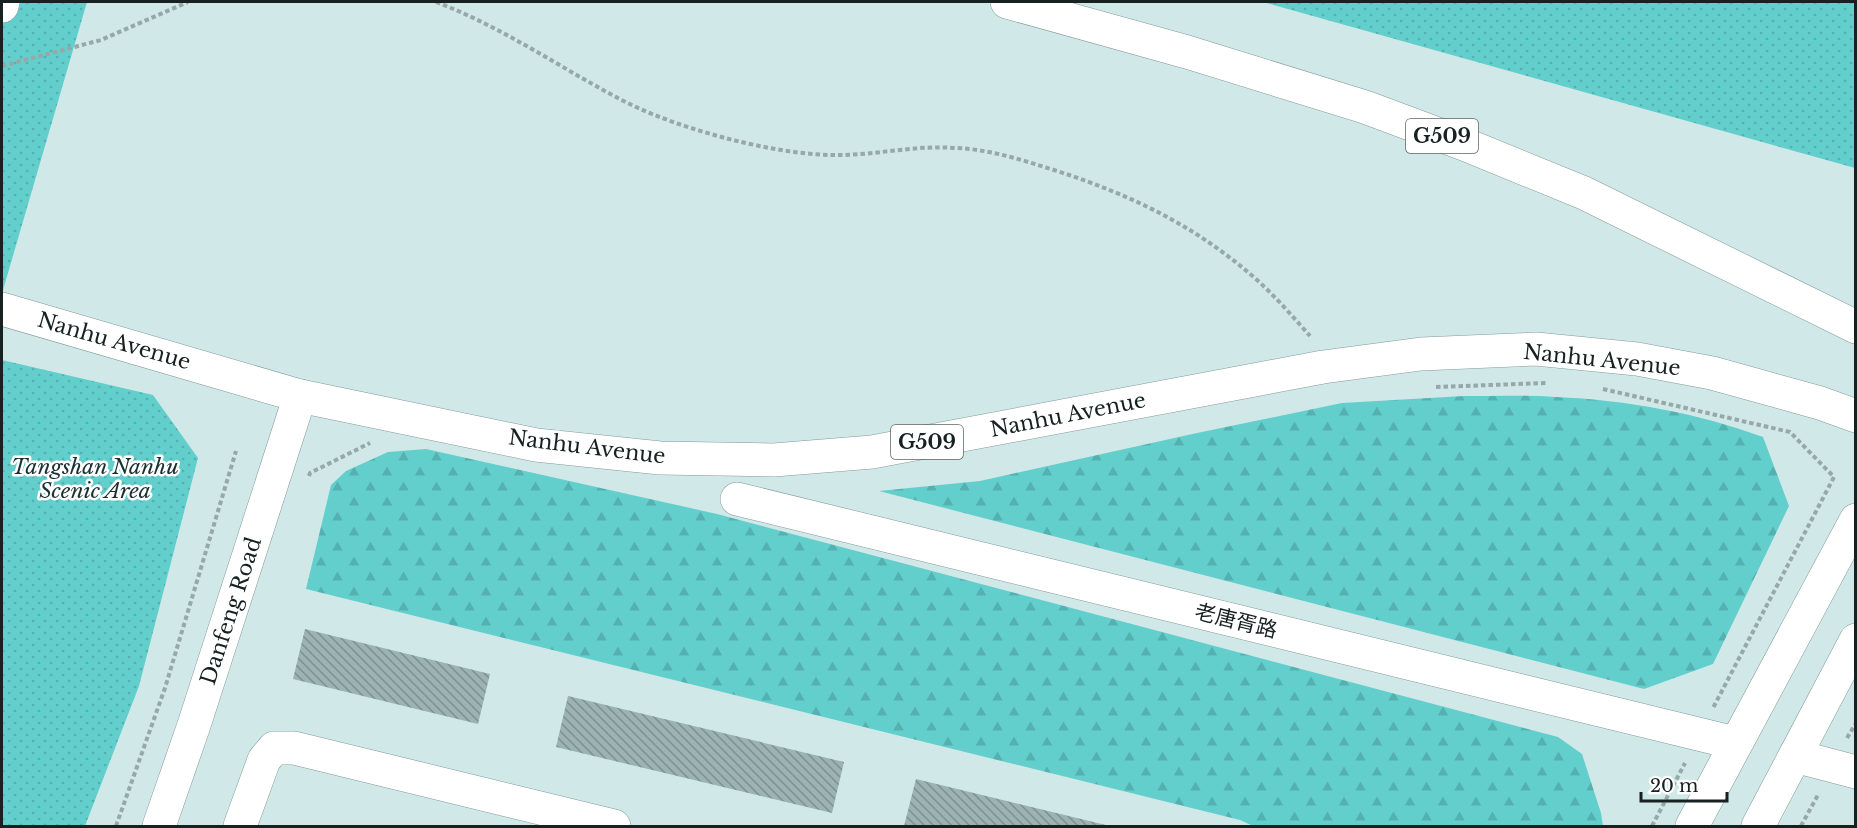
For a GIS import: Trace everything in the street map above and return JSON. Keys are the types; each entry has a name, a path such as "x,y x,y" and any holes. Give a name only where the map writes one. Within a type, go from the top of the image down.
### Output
{"main road":[{"path":"2,6 3,2"},
{"name":"G509","path":"1007,2 1187,52 1365,107 1464,144 1584,193 1856,327"},
{"name":"Nanhu Avenue","path":"2,309 300,396 536,445 660,458 774,460 872,452 1323,367 1421,354 1536,349 1637,359 1712,373 1820,403 1856,416"},
{"name":"Danfeng Road","path":"159,826 300,396"},
{"name":"老唐胥路","path":"737,499 1736,742"},
{"path":"1692,826 1856,520"},
{"path":"1758,826 1856,640"},
{"path":"240,826 264,760 274,748 294,748 614,826"},
{"path":"1795,756 1856,772"}],"path":[{"path":"2,66 101,40 188,2"},
{"path":"436,2 467,13 618,98 681,125 730,139 788,151 843,155 955,148 1012,157 1069,175 1143,203 1194,231 1257,280 1310,336"},
{"path":"1432,387 1550,383"},
{"path":"1596,387 1790,432 1834,477 1652,826"},
{"path":"306,484 310,473 375,441"},
{"path":"116,826 165,688 236,451"}],"green space":[{"path":"2,2 87,2 3,290 2,289"},
{"path":"1263,2 1855,2 1855,168"},
{"name":"Tangshan Nanhu Scenic Area","path":"2,360 153,395 198,458 139,686 85,826 2,826"},
{"path":"1464,396 1545,396 1609,401 1661,409 1713,421 1763,437 1789,506 1713,664 1644,689 879,491 980,481 1342,403"},
{"path":"426,449 717,514 1558,737 1582,754 1603,826 1253,826 1240,820 306,589 331,485 346,471 388,452"}],"building":[{"path":"305,629 490,674 478,724 293,679"},
{"path":"568,696 844,762 832,813 556,747"},
{"path":"916,779 1110,826 904,826"}]}
